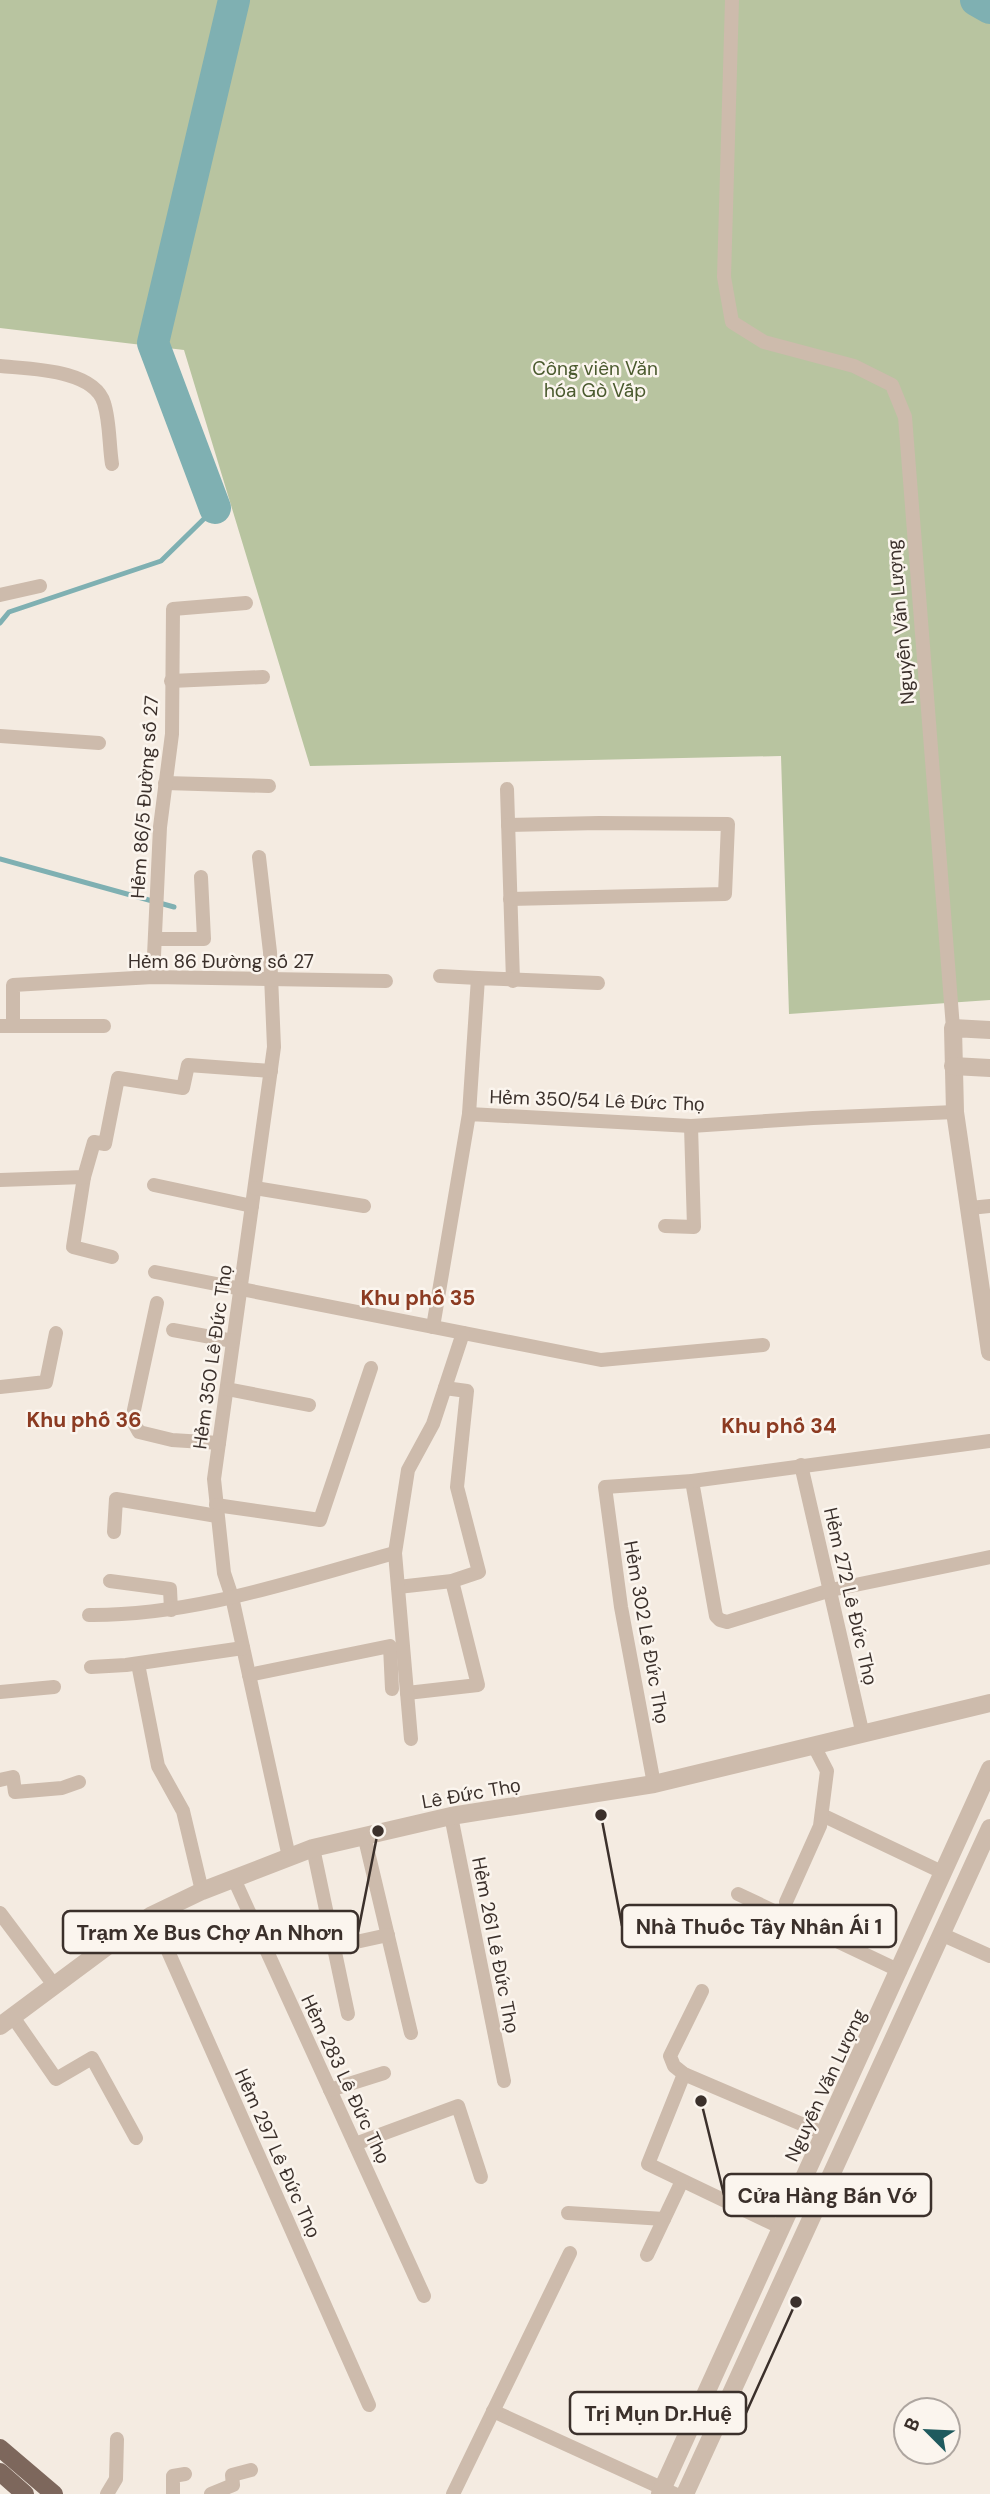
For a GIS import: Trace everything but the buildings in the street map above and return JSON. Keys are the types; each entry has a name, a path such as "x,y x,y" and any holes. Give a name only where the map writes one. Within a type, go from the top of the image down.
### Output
{"main road":[{"path":"0,2448 54,2494"},
{"path":"0,2472 25,2494"}],"street":[{"name":"Nguyễn Văn Lượng","path":"732,0 724,277 732,322 764,342 854,366 892,385 905,417 953,1028 955,1112 990,1352"},
{"path":"0,366 55,371 91,384 104,401 112,464"},
{"path":"0,595 40,586"},
{"name":"Hẻm 86/5 Đường số 27","path":"153,977 160,827 172,734 173,609 246,603"},
{"path":"171,681 263,677"},
{"path":"0,736 99,743"},
{"path":"165,783 269,786"},
{"path":"507,789 513,981"},
{"path":"508,825 728,824 725,894 510,899"},
{"name":"Hẻm 350 Lê Đức Thọ","path":"259,857 271,979 274,1047 214,1479 224,1573 232,1597 289,1857"},
{"path":"155,939 204,939 201,877"},
{"path":"440,976 598,983"},
{"name":"Hẻm 86 Đường số 27","path":"7,1026 13,985 153,977 386,981"},
{"path":"469,1114 478,978"},
{"path":"7,1026 104,1026"},
{"path":"953,1028 990,1030"},
{"path":"112,1257 73,1247 84,1177 94,1142 105,1144 118,1078 183,1088 188,1065 271,1071"},
{"path":"953,1066 990,1068"},
{"name":"Hẻm 350/54 Lê Đức Thọ","path":"433,1327 469,1114 691,1126 955,1112"},
{"path":"665,1226 694,1227 691,1126"},
{"path":"0,1180 84,1177"},
{"path":"154,1185 252,1206"},
{"path":"255,1188 364,1206"},
{"path":"970,1208 990,1206"},
{"path":"155,1272 601,1360 763,1345"},
{"path":"157,1303 134,1410 134,1423 139,1432 172,1440 219,1443"},
{"path":"173,1330 233,1341"},
{"path":"0,1387 46,1382 56,1333"},
{"path":"411,1739 395,1553 408,1470 433,1424 463,1333"},
{"path":"114,1532 116,1499 320,1520 371,1368"},
{"path":"398,1587 452,1581 479,1572 457,1487 467,1391 445,1388"},
{"path":"227,1389 309,1405"},
{"path":"990,1441 692,1481 716,1616 727,1622 831,1590 990,1557"},
{"name":"Hẻm 272 Lê Đức Thọ","path":"801,1465 863,1735"},
{"name":"Hẻm 302 Lê Đức Thọ","path":"654,1784 621,1607 605,1487 692,1481"},
{"path":"89,1615 171,1610 232,1597 395,1553"},
{"path":"110,1581 170,1589 171,1610"},
{"path":"407,1693 478,1685 452,1581"},
{"path":"249,1675 390,1646 392,1689"},
{"path":"91,1667 126,1665 243,1648"},
{"path":"139,1669 158,1766 183,1811 202,1891"},
{"path":"0,1692 54,1687"},
{"name":"Lê Đức Thọ","path":"6,2022 152,1915 202,1891 313,1848 451,1816 654,1784 990,1703"},
{"path":"786,1902 820,1826 822,1815 827,1771 814,1746"},
{"name":"Nguyễn Văn Lượng","path":"666,2492 782,2228 990,1769"},
{"path":"0,1780 13,1777 15,1792 62,1788 79,1783"},
{"path":"822,1815 944,1873"},
{"name":"Hẻm 261 Lê Đức Thọ","path":"451,1816 504,2081"},
{"path":"685,2494 941,1934 984,1858 990,1828"},
{"path":"364,1835 411,2033"},
{"path":"313,1848 348,2014"},
{"name":"Hẻm 283 Lê Đức Thọ","path":"234,1879 424,2296"},
{"path":"738,1894 900,1971"},
{"path":"0,1913 54,1985"},
{"name":"Hẻm 297 Lê Đức Thọ","path":"152,1915 369,2405"},
{"path":"941,1934 990,1956"},
{"path":"333,1947 387,1935"},
{"path":"702,1992 670,2056 674,2066 684,2074 825,2134"},
{"path":"6,2022 56,2079 92,2058 136,2138"},
{"path":"330,2090 384,2073"},
{"path":"684,2074 648,2164 782,2228"},
{"path":"355,2144 458,2106 481,2177"},
{"path":"647,2255 682,2181"},
{"path":"568,2213 664,2219"},
{"path":"453,2494 570,2253"},
{"path":"493,2412 666,2492"},
{"path":"107,2494 116,2479 117,2439"},
{"path":"211,2494 232,2485 232,2475 251,2470"},
{"path":"173,2494 173,2476 185,2474"}],"green space":[{"name":"Công viên Văn hóa Gò Vấp","path":"0,0 990,0 990,1000 789,1014 781,756 310,766 184,350 0,328"}],"waterway":[{"path":"215,508 153,343 234,0"},
{"path":"976,0 990,8"},
{"path":"0,623 9,612 161,561 215,508"},
{"path":"0,859 174,907"}],"place":[{"name":"Nhà Thuốc Tây Nhân Ái 1","path":"601,1815"},
{"name":"Trạm Xe Bus Chợ An Nhơn","path":"378,1831"},
{"name":"Cửa Hàng Bán Vớ","path":"701,2101"},
{"name":"Trị Mụn Dr.Huệ","path":"796,2302"}],"district":[{"name":"Khu phố 35","path":"418,1298"},
{"name":"Khu phố 36","path":"84,1420"},
{"name":"Khu phố 34","path":"779,1426"}]}
